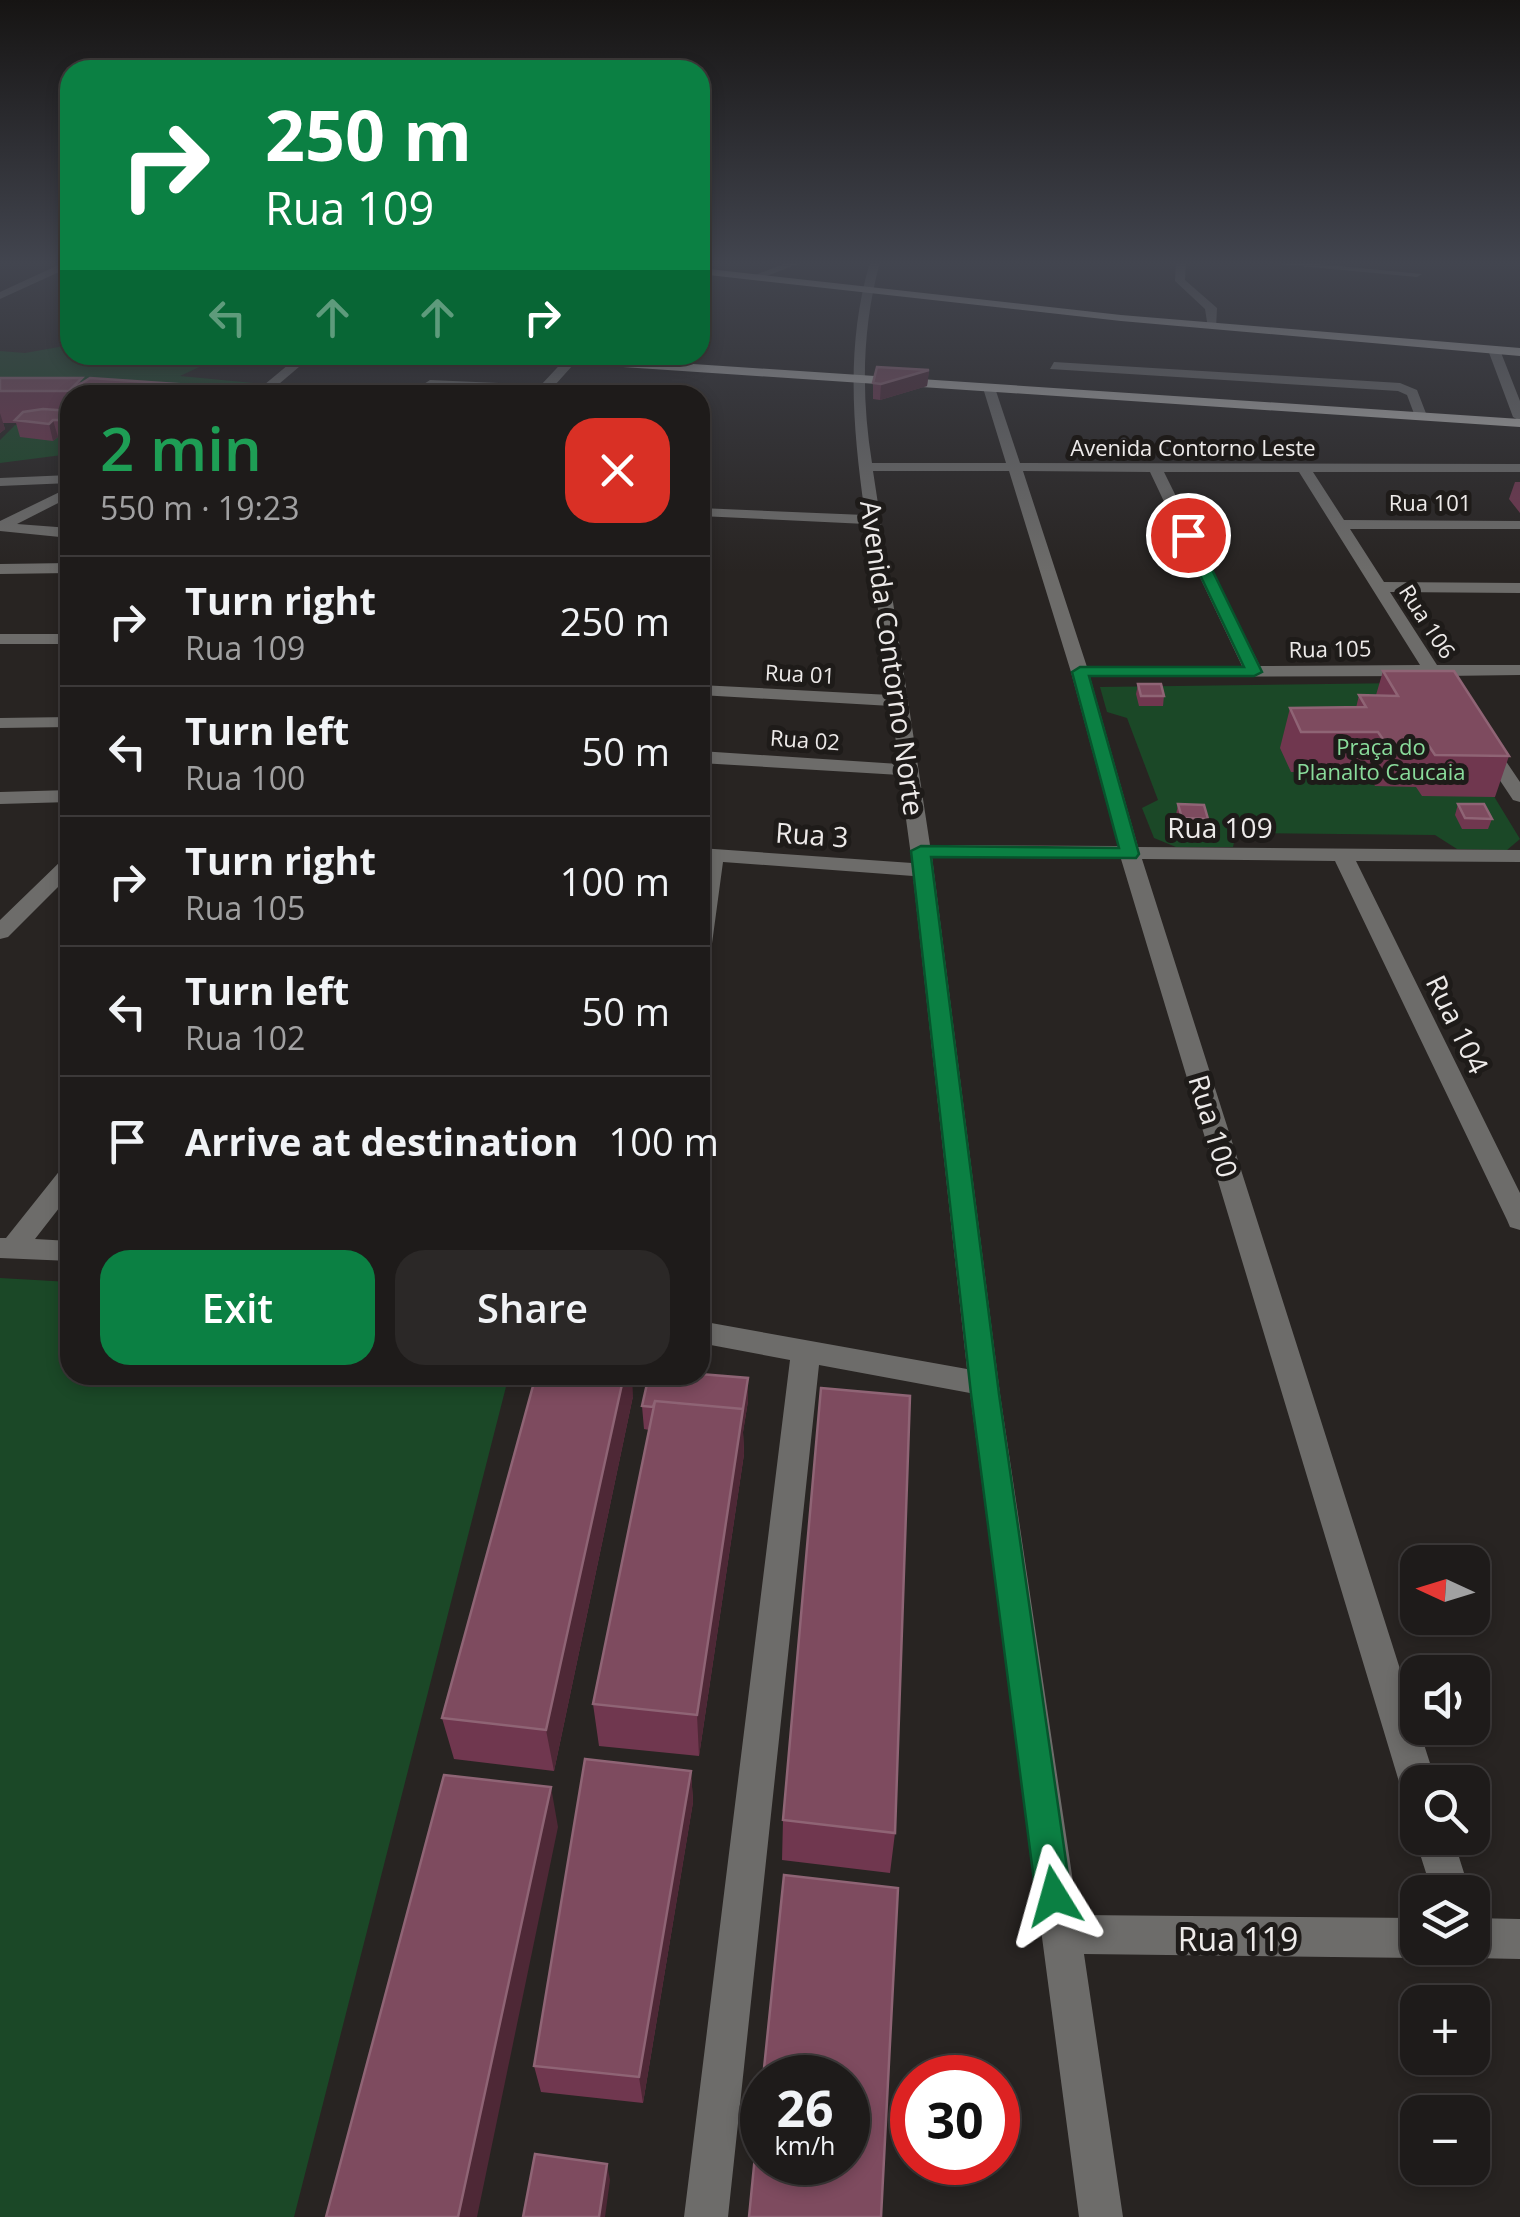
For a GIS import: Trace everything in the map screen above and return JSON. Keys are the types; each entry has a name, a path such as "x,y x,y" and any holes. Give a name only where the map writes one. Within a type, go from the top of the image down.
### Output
{"main road":[{"path":"684,365 1520,420"}],"street":[{"path":"270,385 293,365"},
{"path":"549,385 567,365"},
{"name":"Avenida Contorno Norte","path":"859,365 871,520 920,860 984,1384 1101,2217"},
{"path":"1498,365 1520,420"},
{"path":"1054,366 1400,387 1413,394 1422,416"},
{"path":"1144,371 1145,398"},
{"path":"1232,378 1237,404"},
{"path":"430,384 444,385"},
{"name":"Rua 100","path":"989,388 1080,672 1130,854 1412,1765"},
{"name":"Avenida Contorno Leste","path":"866,467 1520,468"},
{"path":"1155,467 1254,672"},
{"name":"Rua 106","path":"1303,468 1448,693"},
{"path":"0,482 60,479"},
{"path":"0,527 60,496"},
{"path":"710,512 871,520"},
{"name":"Rua 101","path":"1340,524 1520,525"},
{"path":"0,527 60,531"},
{"path":"0,569 60,568"},
{"path":"1380,587 1520,588"},
{"path":"0,639 60,639"},
{"name":"Rua 105","path":"1080,672 1520,670"},
{"name":"Rua 01","path":"710,691 897,701"},
{"path":"1468,721 1520,796"},
{"path":"0,723 60,722"},
{"name":"Rua 02","path":"710,758 907,770"},
{"path":"1498,763 1520,763"},
{"path":"0,798 60,796"},
{"name":"Rua 109","path":"920,860 1130,854 1520,856"},
{"name":"Rua 104","path":"1342,854 1520,1220"},
{"name":"Rua 3","path":"710,855 920,860"},
{"path":"0,932 11,910 60,871"},
{"path":"6,1248 60,1186"},
{"path":"6,1248 60,1251"},
{"path":"710,1334 984,1384"},
{"path":"706,2217 806,1351"},
{"name":"Rua 119","path":"1059,1934 1400,1938"},
{"path":"1490,1938 1520,1939"}],"green space":[{"path":"0,365 203,365 180,376 263,384 60,385 60,394 0,394"},
{"path":"15,425 60,427 60,455 0,463 0,440"},
{"name":"Praça do Planalto Caucaia","path":"1405,683 1431,693 1520,839 1507,850 1457,849 1435,835 1236,833 1233,847 1176,847 1154,838 1142,808 1158,800 1127,718 1107,712 1100,687"},
{"path":"0,1278 60,1281 60,1385 506,1385 294,2217 0,2217"}],"building":[{"path":"877,367 929,370 881,384 873,383"},
{"path":"0,378 82,378 75,385 60,385 60,391 0,391"},
{"path":"90,378 177,384 175,385 79,385"},
{"path":"60,410 60,420 49,424 15,420 23,412"},
{"path":"1383,671 1454,671 1509,756 1435,755 1429,746 1387,745 1378,732 1301,732 1290,708 1366,707 1359,695 1398,696"},
{"path":"1138,684 1161,684 1164,696 1141,696"},
{"path":"1178,804 1204,805 1208,819 1182,818"},
{"path":"1458,804 1484,804 1492,819 1465,818"},
{"path":"710,1375 748,1378 743,1409 655,1401 653,1407 642,1406 647,1385 710,1385"},
{"path":"533,1385 622,1385 546,1730 442,1718"},
{"path":"821,1388 910,1396 895,1833 783,1820"},
{"path":"655,1401 743,1409 697,1715 593,1704"},
{"path":"585,1759 691,1771 639,2077 534,2066"},
{"path":"444,1775 551,1787 458,2217 326,2217"},
{"path":"784,1875 898,1888 881,2217 749,2217 752,2185 870,2185 870,2055 765,2055"},
{"path":"535,2154 607,2164 599,2217 523,2217"}],"route":[{"path":"1054,1896 985,1394 920,870 921,851 1130,854 1080,672 1254,672 1188,535"}]}
